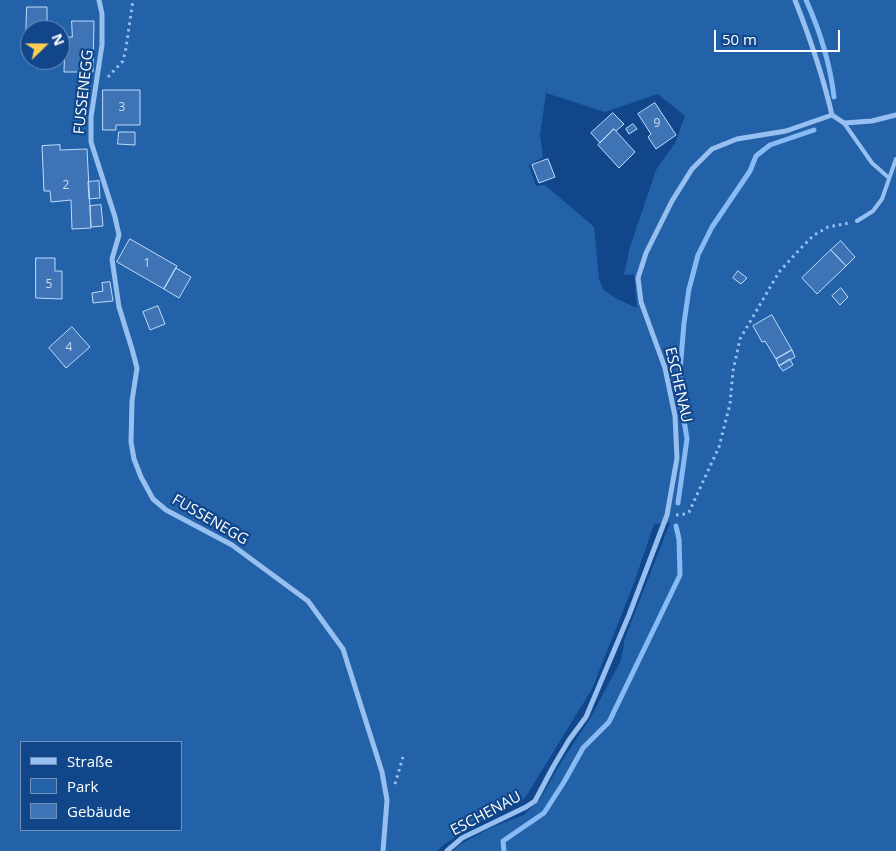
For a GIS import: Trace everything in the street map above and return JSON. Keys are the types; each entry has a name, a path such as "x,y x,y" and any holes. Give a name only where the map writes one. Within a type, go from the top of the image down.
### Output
{"street":[{"name":"FUSSENEGG","path":"99,0 102,14 102,45 92,117 91,142 119,235 112,259 113,268 119,307 137,368 132,401 131,442 134,459 153,499 166,510 232,545 308,601 343,649 382,772 386,800 383,851"},
{"path":"796,0 816,53 832,115 844,123 872,121 896,115"},
{"name":"ESCHENAU","path":"447,851 462,838 535,801 557,760 586,717 668,515 677,458 676,416 665,368 642,302 638,278 646,253 672,201 692,169 712,149 738,138 786,131 832,115"}],"lane":[{"path":"844,123 872,163 889,178"},
{"path":"857,221 873,211 882,199 896,159"}],"path":[{"path":"96,86 111,75 123,61 132,0"},
{"path":"676,515 689,512 719,447 730,404 733,371 740,339 779,272 814,235 828,227 857,221"}],"green space":[{"path":"0,0 896,0 896,851 453,851 459,845 490,828 524,815 540,799 563,759 591,717 621,660 625,638 670,523 654,524 634,583 592,689 525,798 486,818 443,845 437,851 0,851","holes":["546,93 605,112 658,94 685,116 675,143 656,170 630,247 624,275 634,274 637,308 617,299 604,290 599,280 594,227 545,185 536,186 529,165 543,157 540,135"]}],"building":[{"path":"27,7 47,7 47,20 27,20"},
{"path":"72,21 94,21 93,72 64,72 64,70 70,70 70,37 72,37"},
{"path":"103,90 140,90 140,125 116,125 116,130 103,130"},
{"path":"655,103 676,135 656,149 648,137 651,134 638,114"},
{"path":"613,113 624,124 616,131 614,129 600,143 591,133"},
{"path":"633,124 637,129 629,134 626,129"},
{"path":"614,129 635,152 619,168 598,145"},
{"path":"119,132 135,132 135,145 118,144"},
{"path":"60,145 60,150 87,149 91,228 72,229 71,200 51,202 50,191 44,191 42,146"},
{"path":"548,159 555,177 539,183 532,165"},
{"path":"99,181 100,198 89,199 88,182"},
{"path":"101,205 103,226 91,227 90,206"},
{"path":"130,239 177,266 164,289 117,262"},
{"path":"841,241 855,257 846,266 831,250"},
{"path":"831,250 846,266 817,294 802,278"},
{"path":"36,258 55,258 55,271 62,271 62,299 36,298"},
{"path":"176,268 191,277 179,298 164,289"},
{"path":"738,271 747,278 741,284 733,278"},
{"path":"110,282 113,301 93,303 92,293 103,291 102,283"},
{"path":"841,288 848,297 840,305 832,296"},
{"path":"158,306 165,324 150,330 143,312"},
{"path":"772,315 792,350 776,359 765,341 762,342 753,326"},
{"path":"72,327 90,347 66,368 49,348"},
{"path":"792,350 795,357 779,366 776,359"},
{"path":"790,359 793,365 783,371 779,366"}],"waterway":[{"path":"806,0 824,47 834,97"},
{"path":"678,503 687,439 681,401 680,371 689,289 698,255 712,227 750,171 756,156 770,145 814,130"},
{"path":"504,851 503,841 544,813 583,748 609,722 680,575 679,539 676,526"}]}
